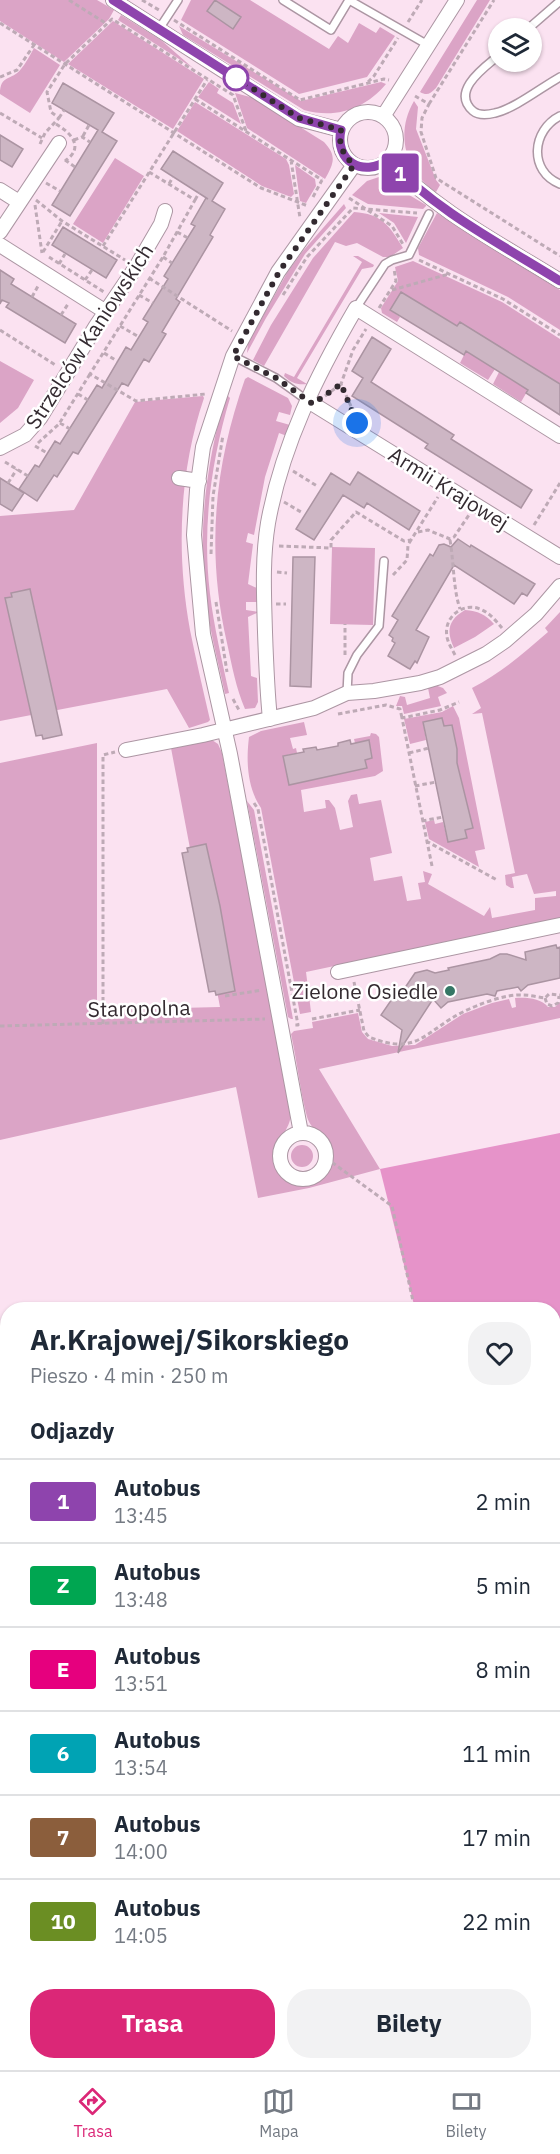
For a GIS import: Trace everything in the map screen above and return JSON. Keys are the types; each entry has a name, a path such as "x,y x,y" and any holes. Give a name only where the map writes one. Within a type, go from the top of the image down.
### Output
{"street":[{"path":"113,0 299,118 341,130"},
{"path":"384,115 457,0"},
{"path":"369,112 384,115 390,120 396,133 394,150 388,160 375,167 365,168 354,165 346,158 341,148 339,138 341,130 356,114 369,112"},
{"path":"0,232 59,143"},
{"path":"388,160 407,180 436,203 560,281"},
{"path":"301,1133 225,730 203,634 194,535 204,447 233,356 279,272 354,165"},
{"path":"0,190 19,202"},
{"name":"Strzelców Kaniowskich","path":"0,448 15,442 32,428 136,267 161,224 165,211"},
{"path":"0,246 106,312"},
{"path":"270,719 263,582 268,523 281,468 328,357 356,308 560,436"},
{"name":"Armii Krajowej","path":"310,402 560,557"},
{"path":"179,478 199,481"},
{"path":"126,750 225,730 314,708 347,693 375,691 420,682 459,669 505,641 536,614 560,586"},
{"path":"345,970 560,926"},
{"path":"301,1133 316,1137 321,1143 326,1158 324,1166 313,1177 298,1179 286,1172 280,1159 283,1145 294,1135 301,1133"}],"lane":[{"path":"159,29 178,0"},
{"path":"283,0 331,30 349,0 428,45"},
{"path":"540,18 560,1"},
{"path":"488,65 473,78 465,95 468,105 475,112 485,115 501,112 560,76"},
{"path":"560,116 544,128 537,155 543,170 560,184"},
{"path":"356,308 385,264 410,255 429,214"},
{"path":"233,356 276,378 310,402"},
{"path":"347,693 348,673 357,655 379,626 384,561"}],"path":[{"path":"69,0 107,24"},
{"path":"142,0 300,100 384,79 389,80"},
{"path":"367,83 374,76 422,0"},
{"path":"494,0 429,104 422,118 421,132 436,178 560,256"},
{"path":"59,118 51,112 47,92 65,64 112,19 233,95 246,131"},
{"path":"0,23 261,188 308,206"},
{"path":"0,78 17,70 34,45"},
{"path":"103,246 207,79"},
{"path":"415,96 429,104"},
{"path":"195,99 246,131 291,160 323,181 300,220 291,160"},
{"path":"48,158 42,154 42,138 64,110"},
{"path":"0,113 42,138"},
{"path":"74,140 82,137 89,124"},
{"path":"82,137 90,142"},
{"path":"65,160 75,167"},
{"path":"149,172 195,200"},
{"path":"169,184 173,177"},
{"path":"44,181 60,191"},
{"path":"199,193 163,257 90,374 136,401 208,393 205,404"},
{"path":"34,198 62,221 136,267"},
{"path":"349,198 392,226 410,255 503,299 560,335"},
{"path":"191,208 198,212"},
{"path":"282,296 308,257 352,208 429,214"},
{"path":"62,221 42,253 115,298"},
{"path":"177,232 188,238"},
{"path":"59,264 65,254"},
{"path":"163,257 172,263"},
{"path":"85,280 92,270"},
{"path":"391,290 449,274"},
{"path":"149,278 233,332"},
{"path":"32,297 41,281"},
{"path":"139,295 153,303"},
{"path":"61,315 70,300"},
{"path":"310,402 341,384 355,351 373,319"},
{"path":"230,340 238,324"},
{"path":"120,326 140,337"},
{"path":"0,330 68,372"},
{"path":"103,353 117,362"},
{"path":"341,384 357,423"},
{"path":"78,394 88,400"},
{"path":"60,423 70,429"},
{"path":"211,561 213,496 224,429"},
{"path":"35,446 47,453"},
{"path":"6,462 28,476"},
{"path":"8,483 17,469"},
{"path":"288,476 290,469 317,486"},
{"path":"531,530 551,502 560,483"},
{"path":"392,577 407,560 408,545 445,485"},
{"path":"284,492 283,501 301,512"},
{"path":"275,546 331,548 331,540 362,507"},
{"path":"356,512 404,542 411,540"},
{"path":"450,539 454,537 467,517"},
{"path":"388,532 392,526"},
{"path":"416,532 428,530 450,539"},
{"path":"450,539 455,566 456,597 460,609"},
{"path":"273,572 287,573"},
{"path":"215,594 228,678"},
{"path":"457,660 447,636 450,619 460,609 468,607 489,614 504,631"},
{"path":"345,624 345,658"},
{"path":"232,698 243,718"},
{"path":"432,866 402,718 440,710 459,702"},
{"path":"409,753 429,748"},
{"path":"103,1023 103,755 126,750"},
{"path":"415,786 436,782"},
{"path":"250,797 258,809 298,1025 280,1023"},
{"path":"422,821 443,817"},
{"path":"426,841 497,880"},
{"path":"345,970 360,1010 364,1031 369,1037 394,1045 414,1043 463,1011 489,1002 520,995 545,998 555,993 560,996 558,1003 552,1006 547,1004 545,998"},
{"path":"225,996 291,984"},
{"path":"312,1019 360,1010"},
{"name":"Staropolna","path":"0,1026 103,1023 280,1023"},
{"path":"326,1158 392,1206 413,1302"}],"shaded area":[{"path":"0,0 97,0 114,10 109,19 64,62 0,21"},
{"path":"191,0 215,0 208,11 233,28 241,17 216,0 250,0 329,49 338,36 348,43 359,23 376,33 380,27 395,36 367,77 299,94 181,20"},
{"path":"477,0 490,0 436,88 428,94 420,92"},
{"path":"121,15 161,40 193,68 118,20"},
{"path":"113,21 204,79 173,129 68,64"},
{"path":"179,26 301,101 381,82 386,84 369,100 349,110 327,113 304,110 183,35"},
{"path":"34,48 60,65 30,113 0,94 4,80 18,73"},
{"path":"209,82 219,89 217,93 233,103 241,124 198,97"},
{"path":"235,93 254,98 324,142 331,151 333,160 325,179 247,128"},
{"path":"414,101 418,107 416,129 440,185 436,192 417,174 406,151 405,126"},
{"path":"195,102 286,159 294,194 291,197 262,186 177,131"},
{"path":"115,158 144,176 103,243 73,224"},
{"path":"295,165 315,179 316,186 306,203 300,201"},
{"path":"379,177 426,206 423,209 368,204 352,195 367,181"},
{"path":"344,204 346,208 305,254 247,353 248,343 287,273 302,252"},
{"path":"354,212 372,215 384,222 403,248 390,257 383,257 357,243 346,246 335,242 264,366 253,360 271,325 313,258"},
{"path":"379,213 418,217 406,243 394,223"},
{"path":"437,213 560,290 560,330 508,297 419,255 418,248"},
{"path":"353,256 358,256 374,265 362,269 297,378 307,384 292,382 284,376 285,373 294,377 362,262"},
{"path":"413,261 502,302 560,339 560,384 401,292 390,310 400,317 397,322 382,313 381,308 398,281 395,267"},
{"path":"466,351 495,369 488,380 460,363"},
{"path":"0,361 34,380 18,408 0,423"},
{"path":"499,372 528,390 521,402 493,384"},
{"path":"248,377 288,398 292,406 290,415 279,412 276,421 290,425 287,436 279,433 265,477 254,535 248,533 246,542 253,544 248,584 259,589 259,602 246,602 246,610 259,612 248,617 251,676 257,678 258,702 255,708 245,709 234,677 220,609 215,542 216,510 226,444 234,412 245,379"},
{"path":"226,394 230,398 213,470 207,544 212,606 229,693 225,694 205,594 203,543 209,468"},
{"path":"203,396 189,455 182,513 182,542 190,630 210,720 189,728 167,689 0,721 0,516 74,510 135,402"},
{"path":"332,547 375,548 373,625 330,624"},
{"path":"465,610 481,614 494,624 454,648 449,631 450,626 455,618"},
{"path":"560,612 560,918 306,972 311,1012 300,1014 261,808 250,783 249,737 261,731 304,722 307,735 290,738 293,749 296,748 297,753 283,756 289,785 367,768 365,760 372,758 369,741 355,743 354,739 370,736 371,733 376,734 379,737 383,771 375,776 301,790 304,812 326,808 325,800 329,800 335,808 340,830 353,827 348,801 351,795 357,794 359,804 381,800 392,853 370,858 374,881 402,876 407,901 421,899 418,883 425,882 423,871 432,874 428,884 484,916 490,907 492,918 535,910 535,898 556,896 556,891 534,894 527,874 512,877 514,888 506,885 505,875 515,873 482,713 472,714 481,708 472,688 502,669 539,640 548,632 545,628"},
{"path":"435,685 443,688 447,693 438,697 441,706 404,714 402,706 396,706 400,696 405,697 407,705 430,698 428,688"},
{"path":"453,706 459,718 485,849 475,851 479,867 429,839 425,822 434,820 435,824 443,822 448,842 467,838 465,830 473,828 457,763 456,749 442,718 423,722 426,740 410,744 404,719 442,712"},
{"path":"212,740 218,744 222,753 291,1113 290,1122 277,1145 273,1161 276,1170 284,1179 297,1185 313,1182 323,1175 330,1160 328,1147 307,1117 291,1034 294,1031 313,1028 312,1022 358,1013 362,1032 368,1039 392,1046 415,1045 463,1014 492,1003 509,999 512,1008 516,1007 515,998 537,1000 548,1007 555,1007 560,1002 560,1018 319,1069 380,1169 309,1188 258,1198 236,1087 0,1140 0,763 97,743 97,1010 220,1007 171,748"},
{"path":"247,801 254,810 293,1019 288,1017"},
{"path":"560,1133 560,1302 413,1302 380,1169"},
{"path":"302,1145 310,1148 313,1156 310,1164 302,1167 294,1164 291,1156 294,1148"}],"building":[{"path":"215,0 241,17 233,29 207,11"},
{"path":"63,83 114,113 102,132 117,141 70,216 52,205 98,130 52,103"},
{"path":"0,135 23,149 12,167 0,160"},
{"path":"173,151 223,183 212,201 225,209 210,235 213,237 176,299 180,302 162,332 166,334 149,362 144,359 128,386 122,383 78,454 73,452 57,477 54,475 37,501 19,489 35,465 39,467 55,441 60,444 97,385 102,388 126,347 131,350 148,322 143,319 168,279 164,276 195,226 191,224 206,198 208,199 161,169"},
{"path":"63,227 117,260 106,278 52,245"},
{"path":"0,270 14,279 11,284 76,324 65,343 6,307 9,303 2,300 0,304"},
{"path":"401,292 457,326 460,322 560,384 560,415 526,393 528,390 466,351 464,355 390,310"},
{"path":"372,337 391,349 371,382 454,435 451,439 532,490 521,508 425,448 428,444 352,396 363,378 352,371"},
{"path":"358,472 420,511 409,530 367,503 364,508 343,495 314,540 296,529 331,473 350,485"},
{"path":"0,478 24,493 12,511 0,504"},
{"path":"458,539 535,584 527,596 522,593 514,604 454,565 416,630 429,637 417,663 415,661 410,669 388,656 395,643 389,635 398,620 392,616 430,554 433,556 439,545 444,544 451,547"},
{"path":"293,557 315,557 311,687 290,686"},
{"path":"30,589 62,735 43,739 42,735 36,736 5,598 12,597 11,593"},
{"path":"442,718 444,726 452,725 457,749 457,763 473,828 465,830 467,838 448,842 423,722"},
{"path":"350,740 351,744 369,740 372,758 365,760 367,768 289,785 283,756 304,752 303,749 316,747 317,750 338,746 338,743"},
{"path":"206,844 235,991 216,995 215,991 209,992 182,853 188,852 187,848"},
{"name":"Zielone Osiedle","path":"556,945 557,948 560,947 560,978 528,985 521,991 518,987 497,991 495,996 487,994 448,1002 441,1008 433,999 398,1053 402,1030 381,1015 392,999 396,1001 415,973 427,970 435,973 449,970 448,968 490,959 500,954 526,960 525,952"}],"bus line":[{"name":"1","path":"113,0 299,118 341,130 339,138 341,148 346,158 354,165 365,168 375,167 388,160 407,180 436,203 560,281"}],"place":[{"name":"Zielone Osiedle","path":"450,991"}],"route":[{"path":"236,78 299,118 341,130 339,138 341,148 346,158 354,165 279,272 233,356 276,378 313,404 341,384 357,423"}]}
